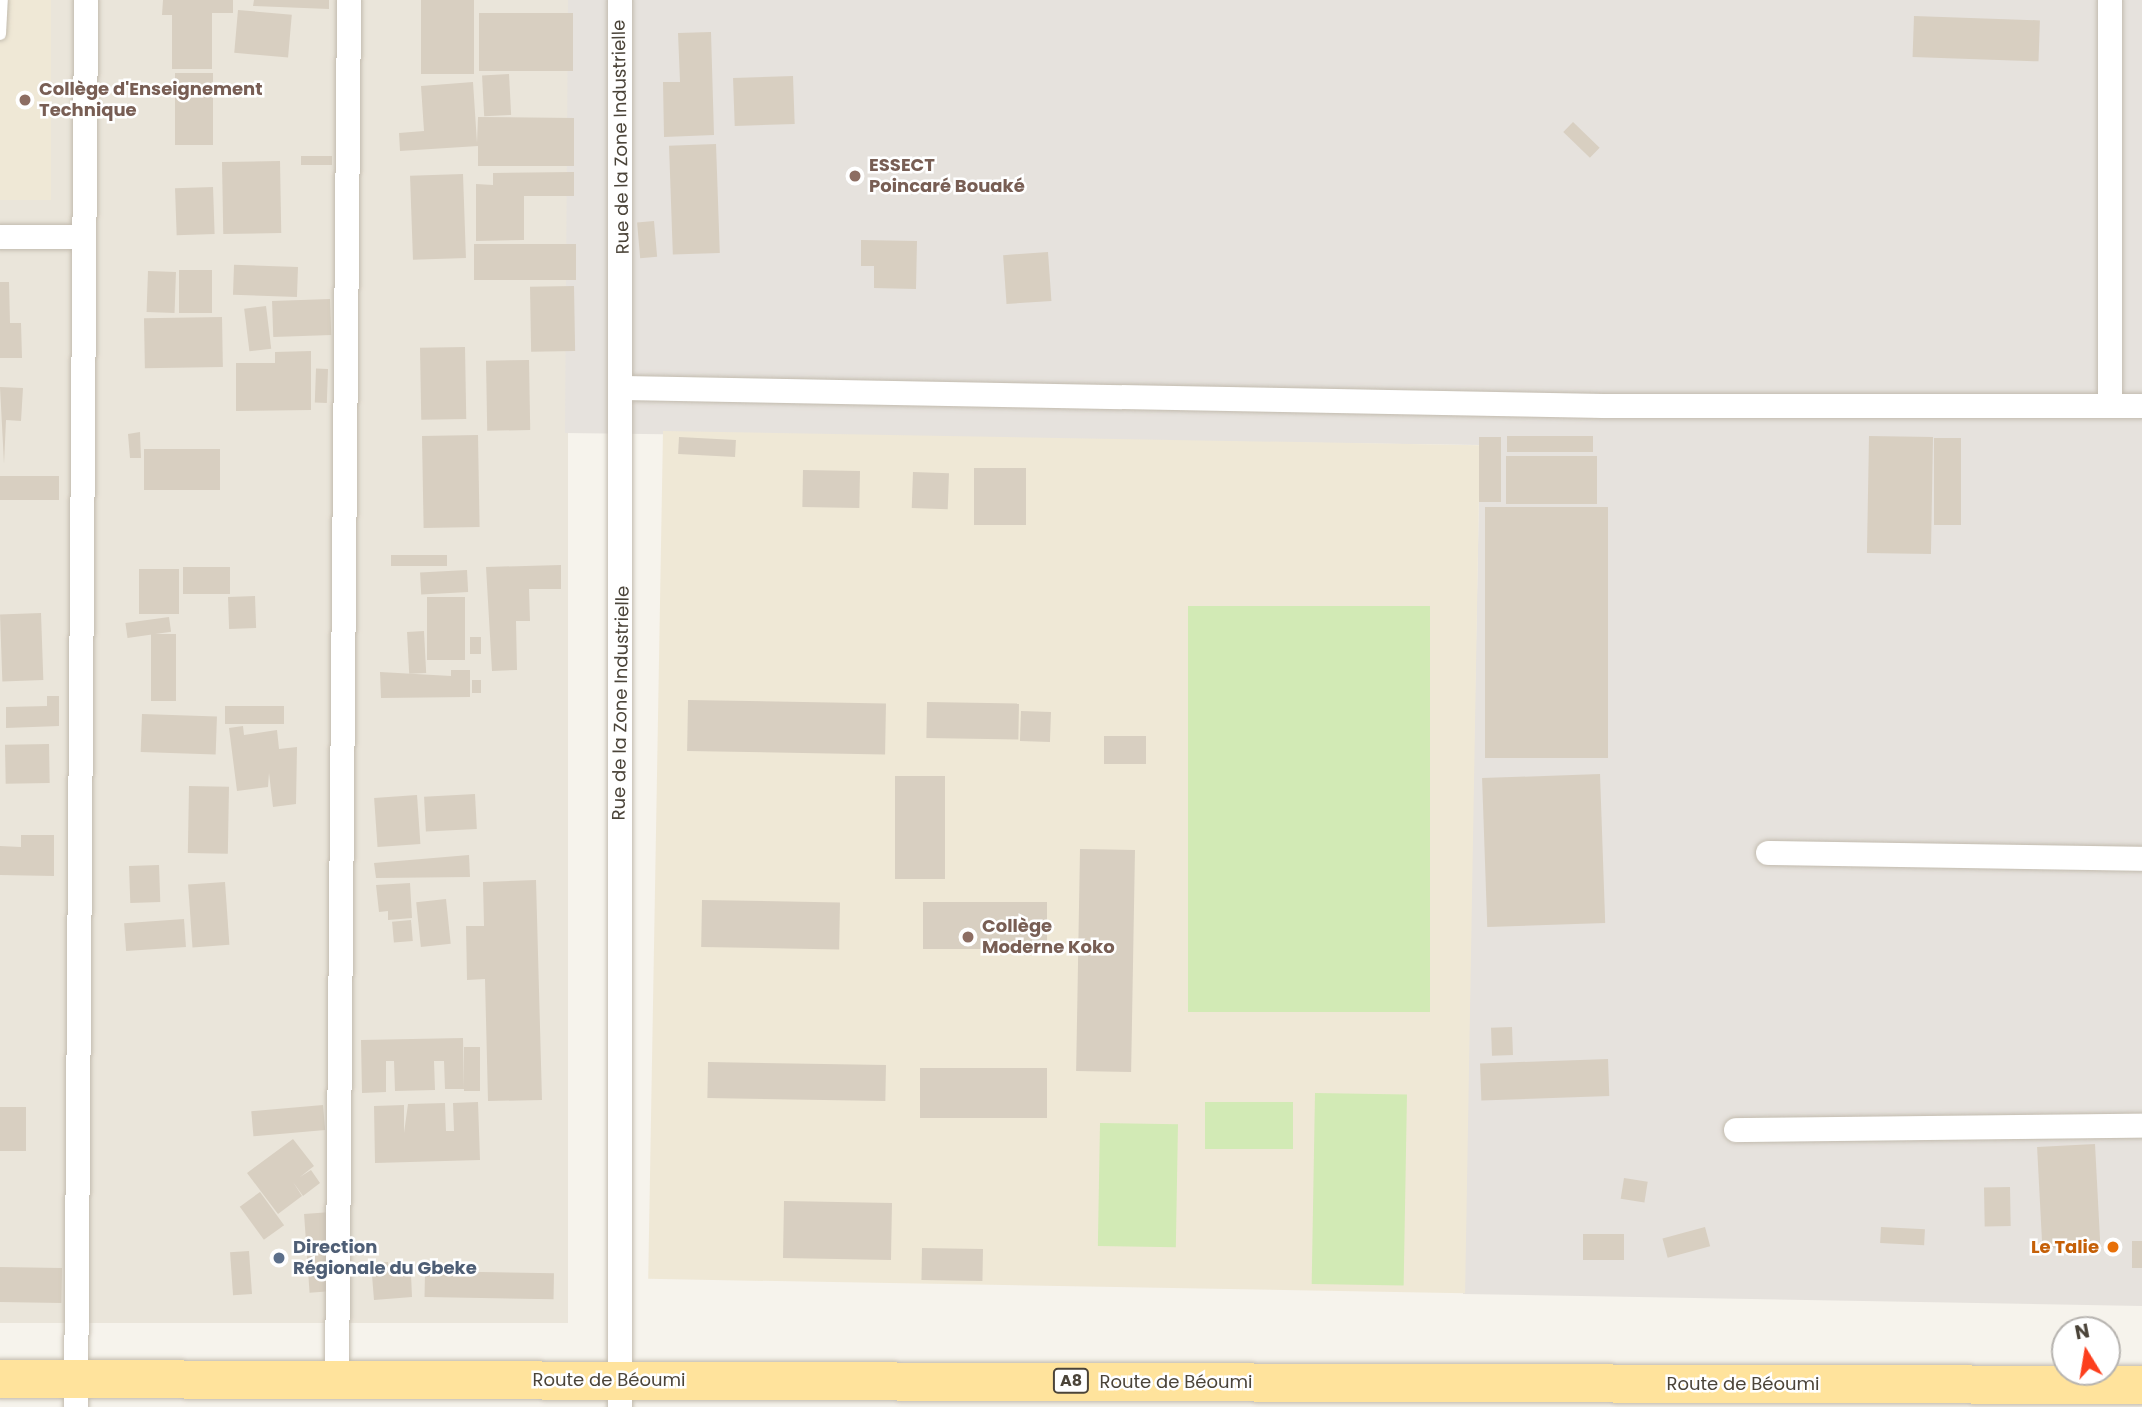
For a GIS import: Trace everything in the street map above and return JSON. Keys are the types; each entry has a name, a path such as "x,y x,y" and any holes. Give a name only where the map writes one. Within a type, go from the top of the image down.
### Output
{"main road":[{"name":"Route de Béoumi","path":"0,1379 76,1393 337,1379 620,1393 2142,1385"}],"street":[{"path":"76,1393 86,0"},
{"path":"337,1379 349,0"},
{"name":"Rue de la Zone Industrielle","path":"620,0 624,388 620,1393"},
{"path":"2110,0 2110,405"},
{"path":"0,237 83,237"},
{"path":"624,388 1604,406 2142,406"},
{"path":"1768,853 2142,859"},
{"path":"1736,1130 2142,1126"}],"lane":[{"path":"0,34 2,0"}],"shaded area":[{"path":"0,0 568,0 568,1323 0,1323"},
{"name":"Collège d'Enseignement Technique","path":"0,0 51,0 51,200 0,200"},
{"path":"568,0 2142,0 2142,1306 1463,1294 1480,445 565,433"},
{"path":"663,431 1480,445 1465,1293 648,1279"}],"green space":[{"path":"1188,606 1430,606 1430,1012 1188,1012"},
{"path":"1315,1093 1407,1095 1404,1286 1312,1284"},
{"path":"1205,1102 1293,1102 1293,1149 1205,1149"},
{"path":"1100,1123 1178,1124 1176,1247 1098,1246"}],"building":[{"path":"163,0 233,0 233,13 212,13 212,69 172,69 172,15 162,15"},
{"path":"254,0 329,0 329,9 253,6"},
{"path":"421,0 474,0 474,74 421,74"},
{"path":"238,10 292,15 288,58 234,53"},
{"path":"479,13 573,13 573,71 479,71"},
{"path":"1914,16 2040,20 2038,61 1913,57"},
{"path":"711,32 714,135 664,137 663,82 680,82 678,33"},
{"path":"175,73 213,73 213,145 175,145"},
{"path":"509,74 511,115 484,116 482,75"},
{"path":"793,76 795,124 735,126 733,78"},
{"path":"473,82 477,143 478,117 574,118 574,166 478,166 478,146 400,151 399,133 424,131 421,86"},
{"path":"1573,122 1600,148 1590,158 1563,132"},
{"path":"716,144 720,253 673,255 669,146"},
{"path":"301,156 332,156 332,165 301,165"},
{"path":"280,161 281,233 223,234 222,162"},
{"path":"574,172 574,196 524,196 524,240 476,241 476,184 493,185 493,173"},
{"path":"463,174 466,258 413,260 410,176"},
{"path":"213,187 215,234 177,235 175,188"},
{"path":"654,221 657,257 640,258 637,222"},
{"path":"861,240 917,241 916,289 874,288 874,266 861,266"},
{"path":"474,244 576,244 576,280 474,280"},
{"path":"1048,252 1051,301 1007,304 1003,255"},
{"path":"234,265 298,267 297,297 233,295"},
{"path":"179,270 212,270 212,313 179,313"},
{"path":"148,271 176,272 175,313 147,312"},
{"path":"0,282 9,282 10,323 21,323 22,358 0,358"},
{"path":"574,286 575,351 531,352 530,287"},
{"path":"330,299 331,335 273,337 272,301"},
{"path":"266,306 271,349 249,351 244,309"},
{"path":"222,317 223,367 145,368 144,318"},
{"path":"465,347 466,419 421,420 420,348"},
{"path":"311,351 311,410 236,411 236,363 275,363 275,352"},
{"path":"529,360 530,430 487,431 486,361"},
{"path":"316,369 328,369 327,403 315,403"},
{"path":"0,387 23,388 21,421 6,420 4,464"},
{"path":"140,432 141,458 130,458 128,434"},
{"path":"478,435 480,527 424,528 422,436"},
{"path":"1507,436 1593,436 1593,452 1507,452"},
{"path":"1869,436 1933,437 1931,554 1867,553"},
{"path":"679,437 736,440 735,457 678,454"},
{"path":"1479,437 1501,437 1501,502 1479,502"},
{"path":"1934,438 1961,438 1961,525 1934,525"},
{"path":"144,449 220,449 220,490 144,490"},
{"path":"1506,456 1597,456 1597,504 1506,504"},
{"path":"974,468 1026,468 1026,525 974,525"},
{"path":"803,470 860,471 859,508 802,507"},
{"path":"913,472 949,473 948,509 912,508"},
{"path":"0,476 59,476 59,500 0,500"},
{"path":"1485,507 1608,507 1608,758 1485,758"},
{"path":"391,555 447,555 447,566 391,566"},
{"path":"561,565 561,589 529,589 530,621 516,621 517,670 492,671 486,567"},
{"path":"183,567 230,567 230,594 183,594"},
{"path":"139,569 179,569 179,614 139,614"},
{"path":"467,570 468,592 421,594 420,572"},
{"path":"255,596 256,628 229,629 228,597"},
{"path":"427,597 465,597 465,660 427,660"},
{"path":"41,613 43,680 2,681 0,614"},
{"path":"169,617 171,632 128,638 125,623"},
{"path":"424,631 426,673 409,674 407,632"},
{"path":"151,634 176,634 176,701 151,701"},
{"path":"470,637 481,637 481,654 470,654"},
{"path":"451,670 470,670 470,697 381,698 380,672 451,676"},
{"path":"472,680 481,680 481,693 472,693"},
{"path":"47,696 59,696 59,726 6,728 6,707 47,706"},
{"path":"688,700 886,703 885,754 687,751"},
{"path":"927,702 1019,704 1018,740 926,738"},
{"path":"225,706 284,706 284,724 225,724"},
{"path":"1021,711 1051,712 1050,742 1020,741"},
{"path":"142,714 217,717 216,755 141,752"},
{"path":"243,726 244,735 277,730 279,749 297,747 296,804 273,807 269,773 268,787 237,791 229,728"},
{"path":"1104,736 1146,736 1146,764 1104,764"},
{"path":"49,744 50,783 6,784 5,745"},
{"path":"1600,774 1605,923 1487,927 1482,778"},
{"path":"895,776 945,776 945,879 895,879"},
{"path":"189,786 229,787 228,854 188,853"},
{"path":"475,794 477,829 426,832 424,797"},
{"path":"417,795 420,844 378,847 374,798"},
{"path":"21,835 54,835 54,876 0,875 0,846 21,847"},
{"path":"1080,849 1135,850 1131,1072 1076,1071"},
{"path":"469,855 470,877 376,878 374,863"},
{"path":"159,865 160,902 130,903 129,866"},
{"path":"536,880 542,1100 488,1101 485,979 467,980 466,926 484,926 483,882"},
{"path":"225,882 229,945 192,947 188,885"},
{"path":"410,883 412,918 388,920 388,911 379,912 376,885"},
{"path":"446,899 451,944 421,947 416,902"},
{"path":"702,900 840,902 839,949 701,947"},
{"path":"923,902 1047,902 1047,949 923,949"},
{"path":"184,919 186,947 126,951 124,923"},
{"path":"411,920 413,941 394,943 392,922"},
{"path":"1512,1027 1513,1055 1492,1056 1491,1028"},
{"path":"463,1038 464,1089 445,1089 444,1061 434,1061 435,1090 395,1091 394,1061 386,1061 386,1092 362,1093 361,1040"},
{"path":"464,1047 480,1047 480,1091 464,1091"},
{"path":"1608,1059 1609,1096 1481,1100 1480,1063"},
{"path":"708,1062 886,1065 885,1101 707,1098"},
{"path":"920,1068 1047,1068 1047,1118 920,1118"},
{"path":"478,1102 480,1160 375,1163 374,1106 404,1105 404,1133 408,1104 445,1103 446,1131 454,1131 453,1103"},
{"path":"323,1105 325,1130 253,1136 251,1111"},
{"path":"0,1107 26,1107 26,1151 0,1151"},
{"path":"293,1139 314,1166 300,1177 311,1170 320,1183 303,1196 293,1182 302,1196 278,1214 247,1173"},
{"path":"2095,1144 2100,1246 2042,1249 2037,1147"},
{"path":"1624,1178 1648,1182 1644,1202 1621,1199"},
{"path":"1984,1187 2010,1187 2011,1226 1985,1226"},
{"path":"260,1192 284,1225 264,1240 240,1207"},
{"path":"784,1201 892,1203 891,1260 783,1258"},
{"path":"331,1212 337,1291 310,1293 304,1214"},
{"path":"1705,1227 1710,1246 1668,1258 1662,1238"},
{"path":"1881,1227 1925,1229 1924,1245 1880,1243"},
{"path":"1583,1234 1624,1234 1624,1260 1583,1260"},
{"path":"2132,1241 2142,1241 2142,1268 2132,1268"},
{"path":"922,1248 983,1249 982,1281 921,1280"},
{"path":"249,1251 252,1294 233,1295 230,1252"},
{"path":"388,1262 389,1275 411,1274 412,1297 374,1300 371,1263"},
{"path":"0,1267 62,1268 61,1303 0,1302"},
{"path":"425,1271 554,1273 554,1299 425,1297"}],"place":[{"name":"Collège d'Enseignement Technique","path":"25,100"},
{"name":"ESSECT Poincaré Bouaké","path":"855,176"},
{"name":"Collège Moderne Koko","path":"968,937"},
{"name":"Le Talie","path":"2113,1247"},
{"name":"Direction Régionale du Gbeke","path":"279,1258"}]}
